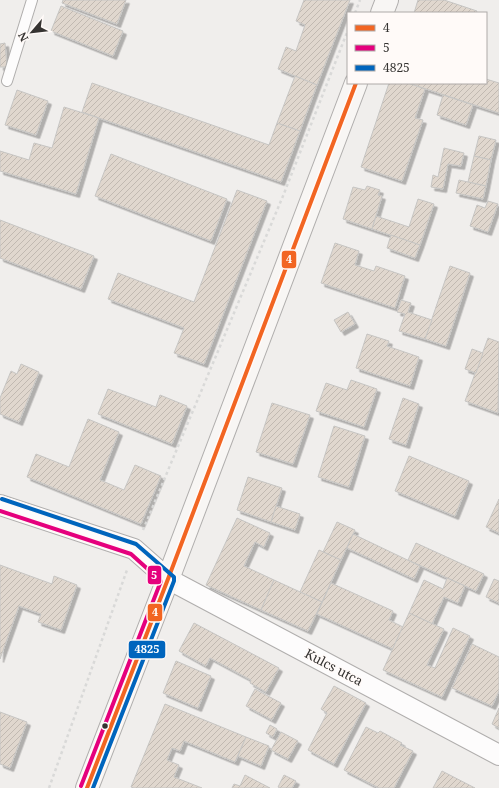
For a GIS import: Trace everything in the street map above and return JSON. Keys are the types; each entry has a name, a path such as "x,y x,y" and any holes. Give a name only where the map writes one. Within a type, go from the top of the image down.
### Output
{"street":[{"path":"382,12 387,0"},
{"path":"87,788 356,84"},
{"path":"0,505 134,549"},
{"name":"Kulcs utca","path":"134,549 168,579 499,756"}],"lane":[{"path":"7,81 32,0"}],"path":[{"path":"355,12 360,0"},
{"path":"49,788 134,549 283,196 347,33"}],"building":[{"path":"63,0 126,0 117,24 62,3"},
{"path":"304,0 350,0 317,85 278,69 286,47 296,51 305,25 296,21"},
{"path":"418,0 444,0 477,11 476,12 414,12"},
{"path":"61,6 123,31 113,56 51,31"},
{"path":"5,43 7,67 0,67 0,44"},
{"path":"295,76 317,85 300,131 277,123"},
{"path":"487,79 499,83 499,113 411,84 487,84"},
{"path":"92,83 269,145 277,123 300,131 281,182 82,112"},
{"path":"389,84 411,84 425,89 415,118 423,120 402,181 361,167"},
{"path":"17,90 48,101 36,135 5,125"},
{"path":"443,95 473,105 466,125 437,115"},
{"path":"64,107 99,118 76,194 0,171 0,151 29,160 34,143 52,148"},
{"path":"479,136 496,140 491,160 474,156"},
{"path":"444,148 464,153 461,166 448,164 443,189 431,187 433,175 438,177"},
{"path":"111,154 227,199 211,241 95,196"},
{"path":"474,156 491,160 486,186 468,182"},
{"path":"459,180 486,186 483,199 456,193"},
{"path":"367,186 380,190 378,195 382,196 372,229 343,219 353,187 365,190"},
{"path":"237,190 267,201 204,364 174,353 184,328 108,299 118,273 194,302"},
{"path":"418,199 434,204 420,245 372,229 376,216 409,227"},
{"path":"488,201 498,204 488,232 470,226 477,205 485,208"},
{"path":"0,220 94,256 81,289 0,258"},
{"path":"391,235 420,245 415,258 387,248"},
{"path":"335,243 359,251 355,265 374,271 376,266 405,276 395,308 321,283"},
{"path":"450,266 470,273 446,346 425,339"},
{"path":"401,300 411,303 408,312 432,320 425,339 399,331 405,314 397,312"},
{"path":"348,312 355,324 341,332 334,320"},
{"path":"367,334 389,341 387,346 419,357 410,386 356,368"},
{"path":"488,338 499,342 498,413 465,401"},
{"path":"472,349 483,353 476,373 465,369"},
{"path":"21,364 39,372 19,422 0,414 0,398 11,371 17,374"},
{"path":"351,380 377,389 364,427 316,411 326,383 347,390"},
{"path":"108,389 156,407 160,395 187,406 172,444 98,414"},
{"path":"403,398 419,404 406,445 389,439"},
{"path":"272,403 310,415 293,464 256,452"},
{"path":"88,419 119,432 100,480 124,490 135,465 161,476 141,524 27,477 36,454 69,467"},
{"path":"334,426 365,436 349,487 318,477"},
{"path":"409,456 469,481 455,516 395,491"},
{"path":"248,477 282,488 271,522 237,510"},
{"path":"499,499 499,533 486,527"},
{"path":"276,506 300,514 295,530 271,522"},
{"path":"237,518 270,533 264,547 255,542 244,566 274,580 261,610 206,585"},
{"path":"337,522 355,530 341,560 323,552"},
{"path":"353,534 420,566 414,579 347,548"},
{"path":"416,543 484,574 476,591 408,560"},
{"path":"319,550 341,560 322,602 300,592"},
{"path":"0,565 52,584 54,576 77,585 61,630 38,622 41,614 19,606 0,659"},
{"path":"447,578 465,586 458,603 444,597 432,624 409,613 424,580 443,589"},
{"path":"494,579 499,581 499,603 486,597"},
{"path":"274,580 322,602 308,631 261,610"},
{"path":"331,583 393,611 389,620 403,627 393,649 317,614"},
{"path":"409,613 444,629 427,665 435,668 453,628 470,636 442,697 383,670"},
{"path":"194,623 279,668 266,692 250,683 251,680 210,658 206,666 179,651"},
{"path":"472,644 499,657 499,691 492,706 452,688"},
{"path":"176,661 211,676 198,708 163,693"},
{"path":"334,686 366,703 334,764 308,750 327,713 321,709"},
{"path":"255,689 281,703 272,720 246,706"},
{"path":"165,704 246,737 235,762 184,741 180,751 172,748 167,760 179,765 174,777 202,788 131,787"},
{"path":"499,708 499,728 492,724"},
{"path":"0,712 27,722 10,768 0,764"},
{"path":"270,725 277,729 273,737 266,733"},
{"path":"366,727 378,733 380,731 402,743 400,745 413,751 394,788 379,788 344,770"},
{"path":"281,732 298,741 288,759 271,750"},
{"path":"246,737 269,746 261,766 238,756"},
{"path":"442,771 475,788 433,788"},
{"path":"245,775 270,788 232,788 234,784 240,786"},
{"path":"284,775 296,781 292,788 278,787"}],"transit line":[{"name":"4","path":"87,788 356,84"},
{"name":"4825","path":"2,499 136,544 174,577 174,581 93,788"},
{"name":"5","path":"0,511 131,554 161,581 81,786"}]}
